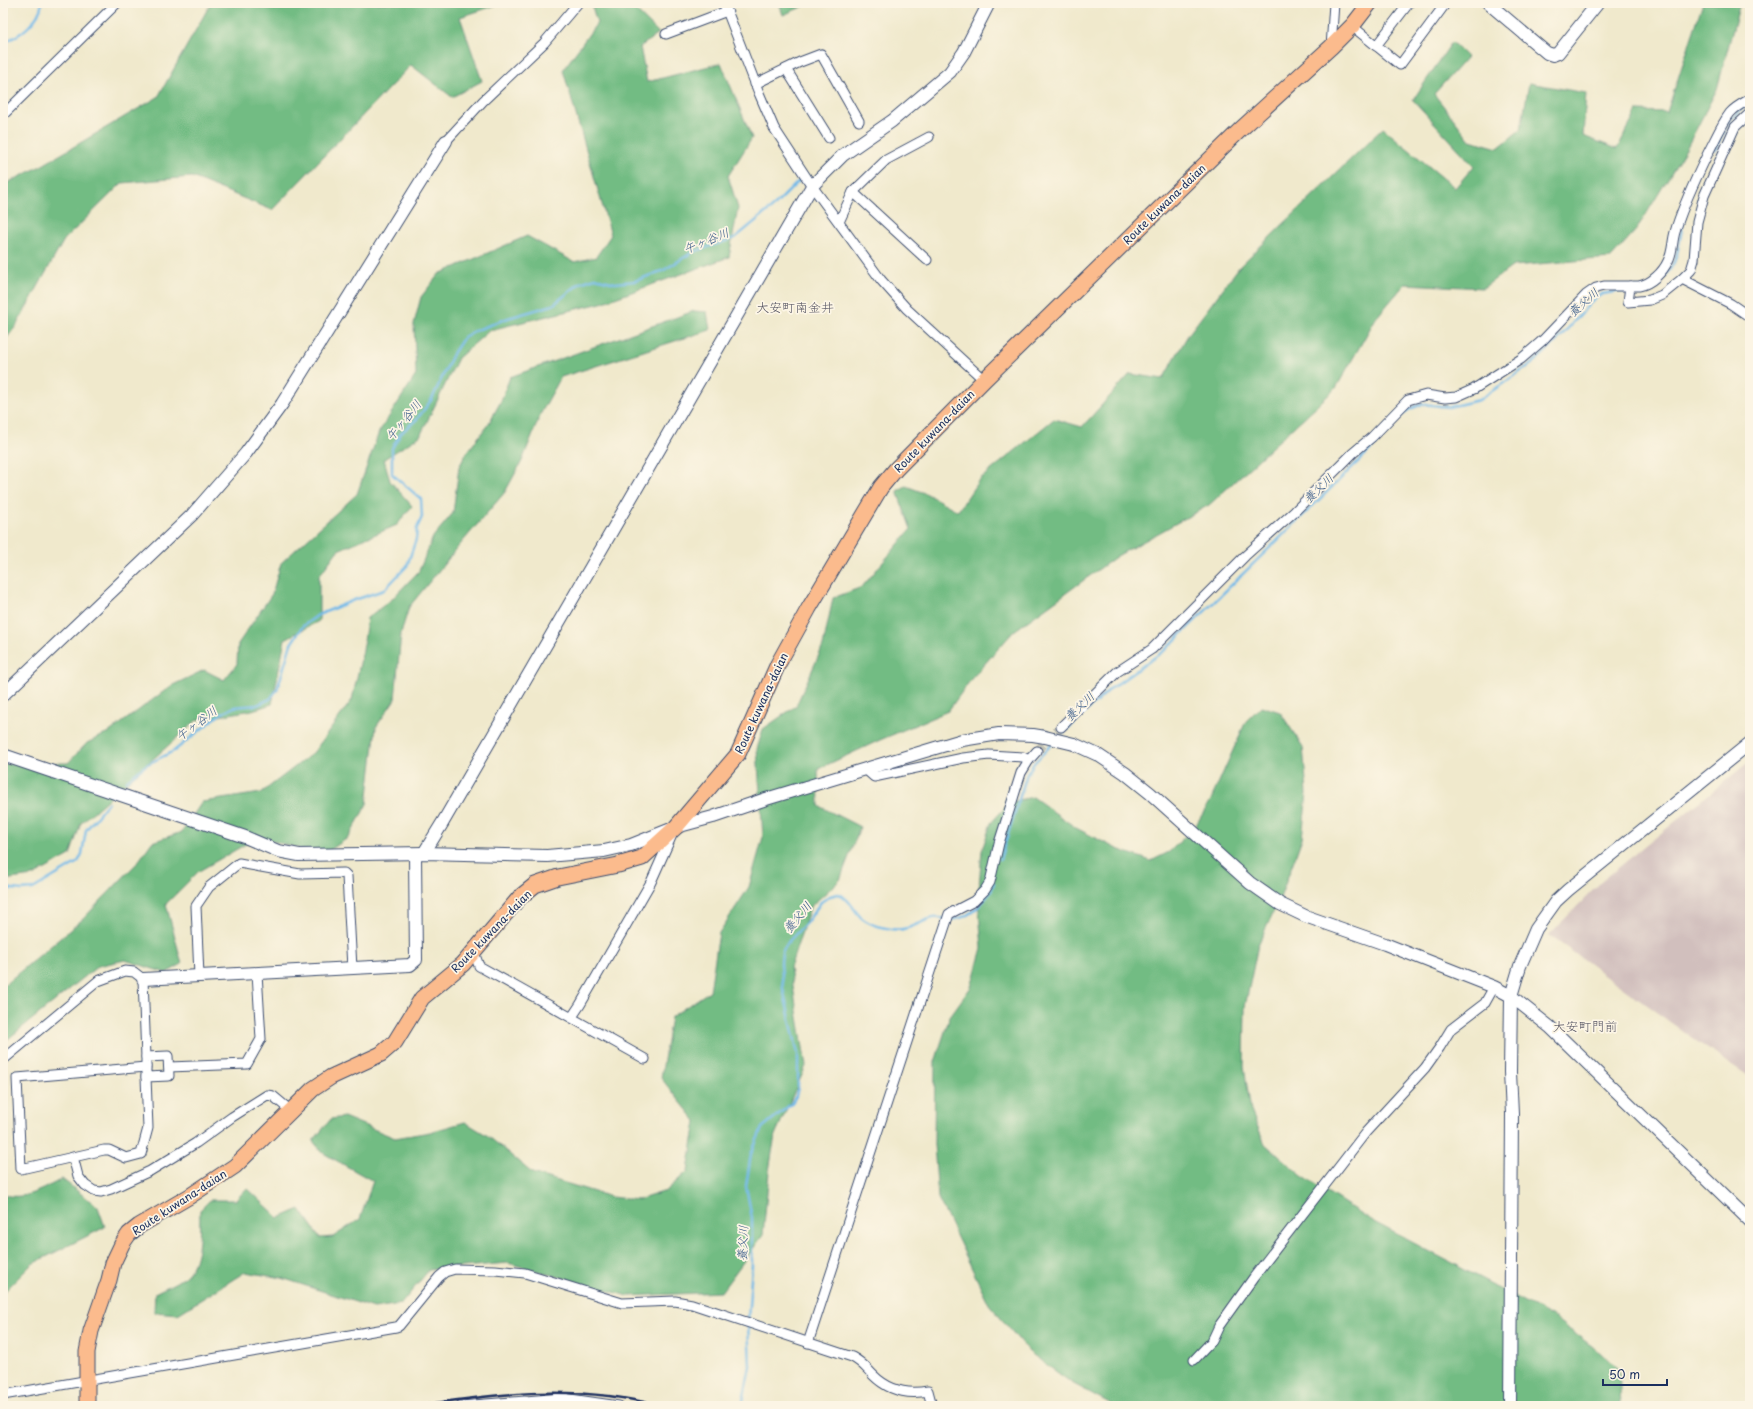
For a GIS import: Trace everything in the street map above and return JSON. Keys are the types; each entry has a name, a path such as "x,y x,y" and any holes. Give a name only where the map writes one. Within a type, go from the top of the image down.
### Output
{"main road":[{"name":"Route kuwana-daian","path":"88,1406 87,1352 91,1331 109,1280 113,1263 122,1244 129,1234 139,1226 190,1196 235,1166 319,1085 331,1077 381,1054 395,1042 422,998 463,964 520,897 535,885 558,877 618,866 642,858 676,827 738,754 778,664 809,608 881,487 896,469 984,380 1240,130 1331,47 1352,26 1370,3"}],"street":[{"path":"3,115 116,3"},
{"path":"3,695 192,515 246,453 282,404 446,141 483,101 544,42 578,3"},
{"path":"3,1060 98,981 124,971 134,972 143,979 410,965 416,960 419,854 444,822 812,186 843,156 892,120 950,72 964,52 989,3"},
{"path":"1331,47 1334,3"},
{"path":"1376,46 1409,3"},
{"path":"1352,26 1400,65 1446,3"},
{"path":"1488,3 1547,53 1553,55 1558,54 1598,3"},
{"path":"666,34 725,7 774,128 812,186 881,280 897,298 950,350 984,380"},
{"path":"755,84 821,54 859,121"},
{"path":"786,69 829,138"},
{"path":"1061,727 1117,672 1152,649 1245,556 1295,511 1353,452 1372,437 1408,400 1426,395 1445,398 1456,397 1474,389 1521,360 1543,340 1586,295 1596,288 1604,286 1629,287 1645,285 1653,279 1665,267 1672,251 1674,234 1682,208 1722,126 1731,112 1743,103 1750,100"},
{"path":"1629,287 1628,302 1637,302 1656,298 1682,279 1693,266 1697,222 1704,196 1735,127 1750,113"},
{"path":"839,222 853,192 886,160 929,137"},
{"path":"853,192 927,260"},
{"path":"1682,279 1731,304 1750,317"},
{"path":"3,755 237,835 278,851 299,855 419,854 547,856 604,851 631,845 676,827 976,737 999,734 1026,735 1062,741 1098,754 1125,773 1150,792 1238,874 1280,904 1305,916 1385,944 1494,987 1512,996 1550,1027 1750,1221"},
{"path":"1510,1406 1512,1114 1510,1072 1512,996 1520,966 1536,929 1556,901 1598,865 1750,743"},
{"path":"808,1343 949,914 974,901 985,890 990,882 999,843 1021,773 1037,751"},
{"path":"869,768 874,777 980,756 1023,757 1029,760"},
{"path":"572,1018 651,882 676,827"},
{"path":"200,976 196,906 209,887 239,863 300,874 344,873 347,876 352,968"},
{"path":"474,952 479,966 645,1059"},
{"path":"169,1067 247,1064 261,1040 257,973"},
{"path":"143,979 146,1062 146,1077 148,1128 141,1154 126,1158 109,1150 104,1150 22,1168 17,1078 146,1062 168,1056 169,1076 146,1077"},
{"path":"1194,1360 1212,1341 1219,1326 1254,1277 1366,1132 1425,1068 1451,1029 1485,1002 1494,987"},
{"path":"72,1157 78,1176 85,1185 94,1191 102,1192 150,1171 196,1143 232,1117 267,1095 273,1096 291,1111"},
{"path":"3,1395 396,1327 439,1277 445,1272 455,1269 495,1270 525,1273 622,1303 683,1302 861,1362 878,1379 893,1389 910,1393 928,1391 932,1406"},
{"path":"460,1406 563,1398 619,1406"}],"shaded area":[{"path":"1750,761 1750,1077 1702,1045 1549,935 1602,881"}],"green space":[{"path":"211,3 503,3 460,17 482,81 452,97 411,65 272,210 192,177 122,183 64,240 16,326 3,343 3,185 41,166 158,97"},
{"path":"591,3 628,3 659,33 640,47 647,82 721,63 752,138 728,176 738,208 729,257 601,303 490,330 458,358 420,436 384,459 390,481 412,506 397,525 338,550 319,576 319,621 285,639 272,704 252,710 197,720 81,823 70,855 33,876 3,880 3,764 68,763 87,743 108,733 171,686 204,670 224,680 237,664 238,644 272,594 281,563 357,494 379,432 416,375 414,324 421,297 439,274 527,236 574,262 596,257 611,235 563,70 597,23"},
{"path":"779,3 811,3 783,15"},
{"path":"1703,3 1740,3 1717,89 1686,149 1637,229 1611,258 1513,266 1483,288 1405,284 1376,318 1336,388 1209,505 1117,556 1014,631 972,678 948,711 880,740 818,769 819,806 860,827 840,880 810,907 790,968 806,1066 775,1135 769,1171 763,1235 721,1292 628,1296 508,1263 429,1270 401,1304 374,1308 282,1278 245,1272 178,1314 154,1312 155,1293 183,1278 194,1265 198,1247 200,1210 210,1200 236,1200 247,1188 279,1218 300,1209 320,1238 333,1237 360,1219 373,1181 323,1153 313,1141 331,1119 344,1117 395,1138 430,1132 465,1122 488,1136 532,1173 611,1197 638,1200 666,1191 688,1171 696,1121 661,1078 671,1017 710,991 719,933 749,887 763,837 757,749 763,729 796,706 823,646 833,598 862,587 911,529 897,491 906,486 927,494 958,511 979,480 1054,419 1082,427 1130,374 1163,379 1188,335 1240,266 1383,128 1455,188 1474,166 1413,100 1452,42 1467,57 1434,94 1470,140 1498,148 1521,129 1529,83 1586,93 1583,136 1617,149 1637,111 1667,112"},
{"path":"694,311 707,312 710,330 561,377 541,413 522,461 505,492 409,607 401,633 395,699 376,727 367,804 349,837 323,855 258,837 199,871 166,904 182,964 166,973 125,960 98,966 3,1043 3,986 83,919 138,862 152,842 182,832 202,802 261,793 313,753 352,700 363,650 367,618 391,600 419,571 433,537 453,513 459,467 466,454 489,423 501,401 510,377"},
{"path":"1261,706 1280,712 1303,747 1307,793 1302,838 1280,898 1258,945 1245,1007 1244,1067 1251,1111 1265,1144 1302,1176 1372,1221 1554,1317 1594,1347 1619,1370 1621,1406 1115,1406 1072,1383 1029,1352 989,1304 938,1198 934,1144 935,1062 950,1016 971,987 982,948 978,899 982,850 991,823 1010,802 1033,797 1076,828 1117,849 1151,861 1169,852 1194,828 1210,802 1246,721"},
{"path":"62,1179 98,1207 105,1227 32,1264 3,1293 3,1194 10,1196 26,1195 41,1190"}],"waterway":[{"path":"3,42 16,36 28,27 37,16 42,3"},
{"name":"養父川","path":"1715,150 1730,120 1744,107"},
{"name":"午ヶ谷川","path":"126,781 146,765 174,751 219,715 234,707 257,705 270,699 277,690 291,644 303,626 318,615 354,600 384,590 407,566 416,539 417,528 422,517 421,499 392,474 392,448 401,433 417,419 432,399 454,352 464,337 474,331 508,318 553,305 580,283 595,278 615,283 635,281 664,270 693,252 735,238 775,205 800,180"},
{"name":"養父川","path":"1631,293 1638,293 1652,287 1670,270 1679,247 1685,215"},
{"name":"養父川","path":"1060,736 1110,689 1165,650 1372,448 1396,420 1408,410 1422,404 1449,407 1479,400 1533,363 1555,343 1593,300 1602,294 1620,291 1626,292"},
{"name":"養父川","path":"1000,859 1027,774 1034,763 1054,742"},
{"name":"午ヶ谷川","path":"3,888 22,890 33,889 78,862 82,854 86,830 108,803"},
{"name":"養父川","path":"748,1320 752,1265 752,1218 746,1186 751,1154 762,1128 791,1104 796,1096 798,1087 798,1054 783,989 781,963 782,952 789,941 807,922 821,902 830,896 838,894 843,897 862,918 870,923 886,928 903,929 933,918 955,919 967,915 984,901 994,883"},
{"name":"養父川","path":"742,1406 750,1366 748,1325"}],"tunnel":[{"path":"1037,751 1061,727"}],"railway":[{"path":"417,1406 478,1397 539,1393 600,1395 630,1399 661,1406"}],"district":[{"name":"大安町南金井","path":"795,306"},
{"name":"大安町門前","path":"1585,1025"}]}
